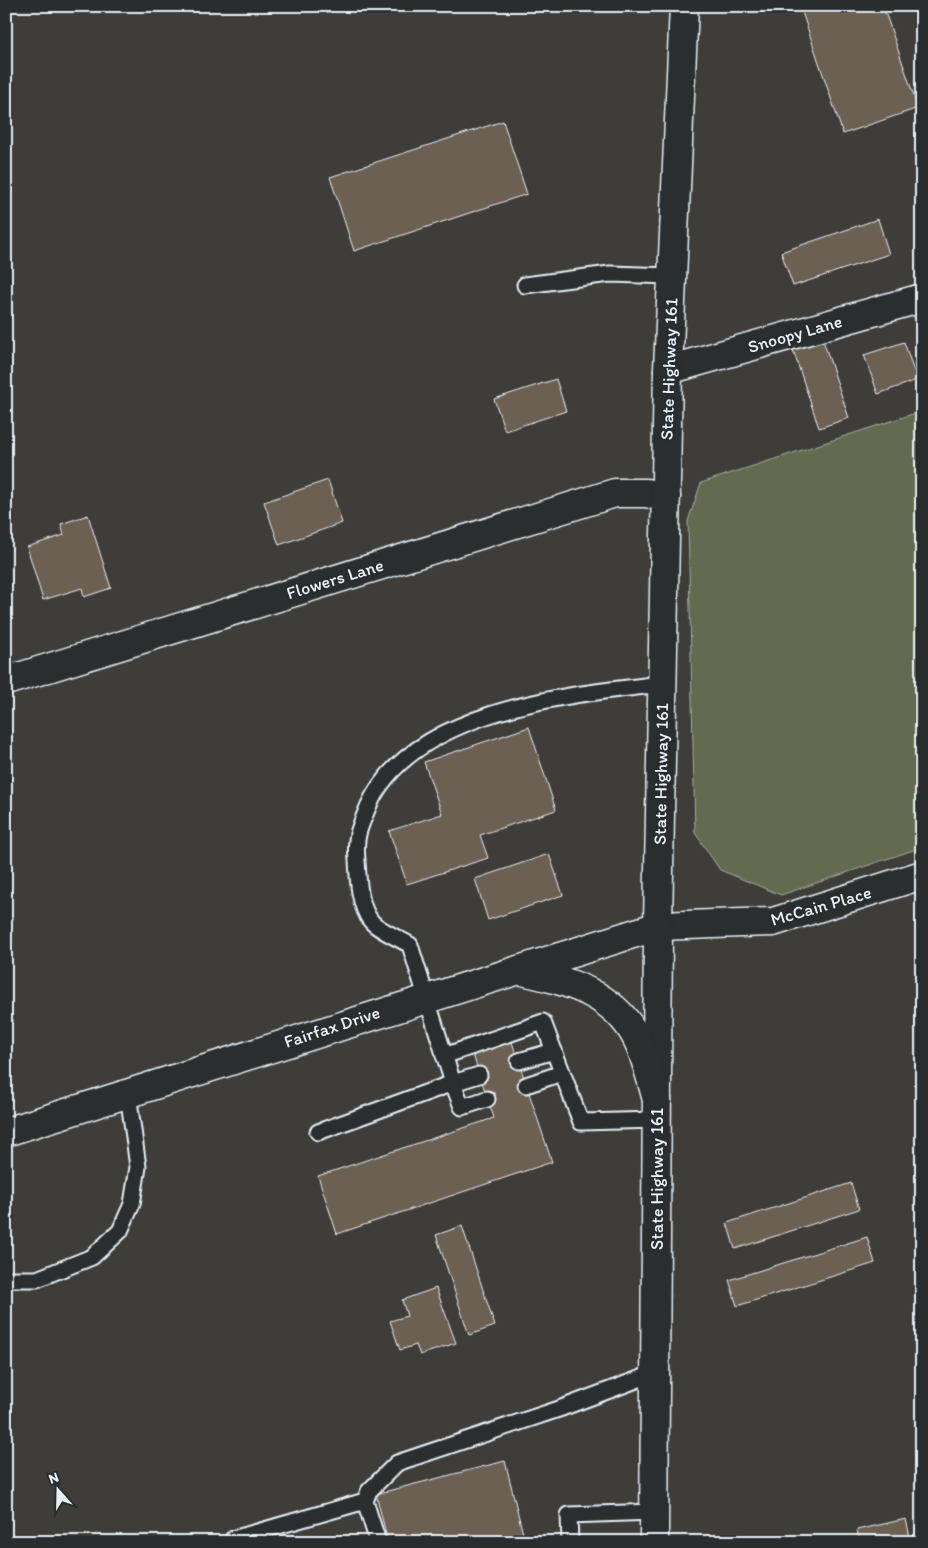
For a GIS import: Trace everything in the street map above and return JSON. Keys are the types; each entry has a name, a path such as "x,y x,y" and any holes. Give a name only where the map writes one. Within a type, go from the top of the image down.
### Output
{"main road":[{"name":"State Highway 161","path":"654,1542 658,926 668,370 684,6"},
{"name":"Snoopy Lane","path":"668,370 922,298"},
{"name":"Flowers Lane","path":"6,681 615,493 646,493 666,497"},
{"name":"McCain Place","path":"658,926 773,922 922,875"},
{"name":"Fairfax Drive","path":"6,1132 516,969 658,926"},
{"path":"516,969 566,981 606,1001 625,1020 640,1044 657,1110"}],"lane":[{"path":"525,285 610,274 671,276"},
{"path":"487,1099 462,1107 425,998 410,945 371,922 358,891 355,839 370,802 388,773 424,743 492,714 574,693 663,684"},
{"path":"444,1056 543,1022 581,1122 657,1110"},
{"path":"518,1062 554,1051"},
{"path":"526,1085 562,1073"},
{"path":"318,1132 480,1075"},
{"path":"6,1279 37,1279 92,1257 120,1231 132,1204 138,1167 128,1093"},
{"path":"378,1542 365,1501 368,1491 397,1464 559,1409 655,1372"},
{"path":"233,1540 365,1501"},
{"path":"570,1542 568,1515 654,1512"}],"green space":[{"path":"922,411 922,847 781,895 720,870 695,833 688,521 701,483"}],"building":[{"path":"800,6 883,6 918,108 843,134"},
{"path":"503,121 527,194 354,251 330,177"},
{"path":"878,219 889,254 793,286 781,252"},
{"path":"821,334 849,418 819,428 791,344"},
{"path":"904,342 917,380 878,394 864,355"},
{"path":"556,379 566,411 505,431 494,399"},
{"path":"328,480 342,523 279,545 264,502"},
{"path":"88,515 111,588 84,597 82,588 43,600 27,547 64,535 61,524"},
{"path":"529,727 556,810 480,835 488,858 407,884 389,831 442,814 424,762"},
{"path":"549,854 563,895 488,920 475,879"},
{"path":"511,1039 552,1162 337,1234 318,1176 494,1118 472,1052"},
{"path":"851,1183 859,1209 735,1249 727,1223"},
{"path":"462,1226 495,1326 469,1335 436,1235"},
{"path":"867,1237 875,1263 737,1306 729,1280"},
{"path":"436,1288 456,1343 420,1355 416,1345 400,1350 390,1321 407,1316 402,1300"},
{"path":"505,1461 525,1542 388,1542 376,1494"},
{"path":"906,1519 911,1542 860,1542 857,1530"}]}
